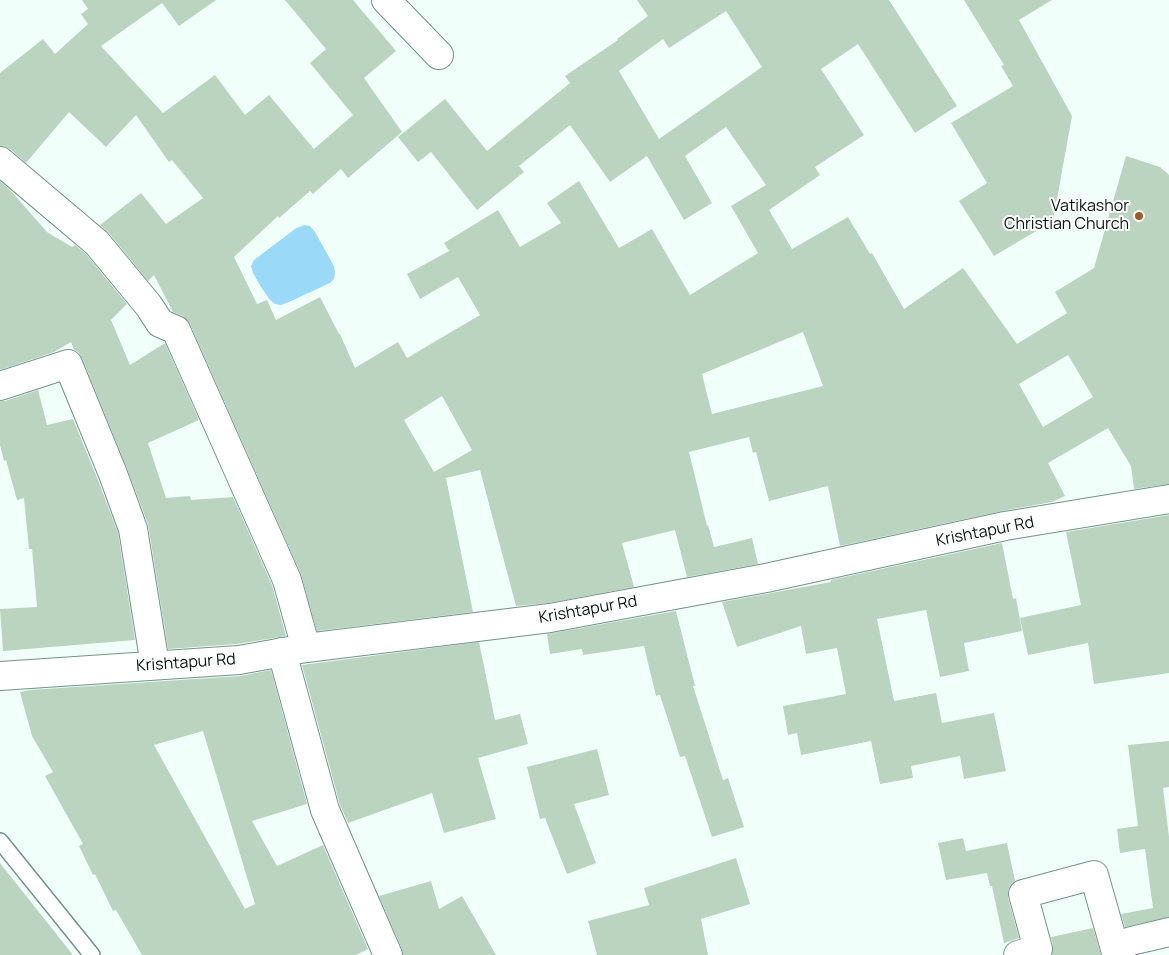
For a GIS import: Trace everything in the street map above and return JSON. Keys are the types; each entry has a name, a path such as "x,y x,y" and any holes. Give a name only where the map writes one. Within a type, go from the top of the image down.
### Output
{"street":[{"path":"386,0 439,55"},
{"path":"0,161 97,243 149,306 160,323 176,330 287,580 294,650 325,810 388,955"},
{"path":"0,386 68,364 113,474 133,529 155,665"},
{"name":"Krishtapur Rd","path":"0,676 239,660 294,650 550,618 766,578 1005,526 1169,499"},
{"path":"1018,955 1038,950 1023,894 1094,874 1116,952 1131,941 1169,932"}],"lane":[{"path":"0,841 92,955"}],"water":[{"path":"304,225 310,226 315,232 334,266 334,279 330,283 289,302 281,305 275,304 261,287 251,266 254,260 295,229"}],"building":[{"path":"82,0 216,0 179,26 162,3 101,46 163,113 215,75 245,115 269,95 314,149 353,115 310,63 326,49 285,0 353,0 396,51 364,78 402,132 348,178 341,169 313,194 310,191 279,218 278,216 234,257 257,304 267,300 276,320 320,297 340,334 355,368 398,342 407,358 480,315 458,277 420,299 407,274 449,251 444,243 498,210 520,247 561,223 547,203 579,181 619,248 652,229 690,295 758,253 731,206 766,185 726,127 685,156 712,203 684,220 647,156 610,182 570,125 519,166 524,172 477,210 431,152 418,162 398,137 445,99 487,151 570,83 565,76 618,40 648,16 637,0 889,0 957,106 915,133 858,44 821,69 864,135 815,167 820,175 769,210 792,249 848,217 870,254 872,253 904,309 963,268 1017,344 1067,313 1055,292 1094,268 1126,156 1160,167 1169,175 1169,484 1134,489 1131,466 1108,428 1048,463 1065,496 1052,502 840,546 828,486 769,501 756,452 753,453 749,437 689,452 714,547 752,538 758,564 687,577 675,530 622,543 634,587 548,603 516,606 480,470 446,478 473,612 317,631 301,574 190,324 183,316 173,312 154,275 148,281 109,233 100,225 141,193 166,224 203,198 172,160 169,162 136,115 106,147 69,112 26,163 10,149 0,146 0,73 43,39 55,54 88,24 81,14 88,9","holes":["726,11 762,67 659,139 619,71 663,39 669,48","803,332 823,386 712,414 702,374","1068,355 1093,397 1043,427 1019,384","442,396 472,450 434,472 404,420"]},
{"path":"964,0 1052,0 1019,20 1072,116 1053,221 994,256 959,201 987,183 951,123 1013,86 1001,66 1004,65"},
{"path":"0,181 47,232 72,247 75,245 86,254 127,304 111,320 130,365 165,343 199,420 148,443 166,498 190,496 191,500 233,497 272,585 286,636 237,644 168,649 148,524 82,358 74,350 71,342 54,352 0,370"},
{"path":"38,390 47,425 73,419 98,480 118,533 135,640 3,651 0,609 37,607 32,549 29,549 24,498 17,500 0,445 0,401"},
{"path":"1169,515 1169,673 1094,684 1088,643 1028,655 1020,618 1081,605 1066,532"},
{"path":"1002,543 1013,599 1016,598 1022,631 964,643 969,671 940,677 926,610 877,619 894,701 936,693 942,723 994,713 1006,771 964,779 960,756 911,766 913,778 880,784 871,741 801,755 797,733 788,735 783,706 846,694 837,648 806,654 801,626 737,647 722,602 831,582 831,580"},
{"path":"676,611 695,686 693,686 723,780 728,778 744,827 712,837 685,756 680,757 660,695 656,696 644,646 583,655 582,649 550,654 547,634"},
{"path":"479,642 495,720 520,714 528,744 478,758 496,819 444,833 432,793 348,823 340,805 302,665"},
{"path":"271,670 307,804 252,821 277,866 323,845 368,949 356,955 142,955 116,910 113,911 95,874 93,875 79,846 83,844 45,776 53,772 32,736 20,692 240,676","holes":["203,731 255,904 245,909 154,745"]},
{"path":"1169,741 1169,787 1163,788 1169,837 1169,917 1125,927 1121,914 1153,908 1145,849 1120,853 1117,829 1138,826 1128,745"},
{"path":"597,749 609,795 574,804 596,863 567,874 545,818 540,819 527,767"},
{"path":"963,838 966,851 1007,843 1015,881 1008,890 1008,898 1019,938 1004,943 992,886 990,886 987,873 946,880 938,843"},
{"path":"736,858 750,904 701,919 708,955 597,955 588,921 649,905 644,888"},
{"path":"0,863 73,955 0,955"},
{"path":"431,881 439,909 462,896 496,955 403,955 379,896"},
{"path":"1093,928 1101,955 1052,955 1053,945 1051,937"}],"place":[{"name":"Vatikashor Christian Church","path":"1139,216"}]}
